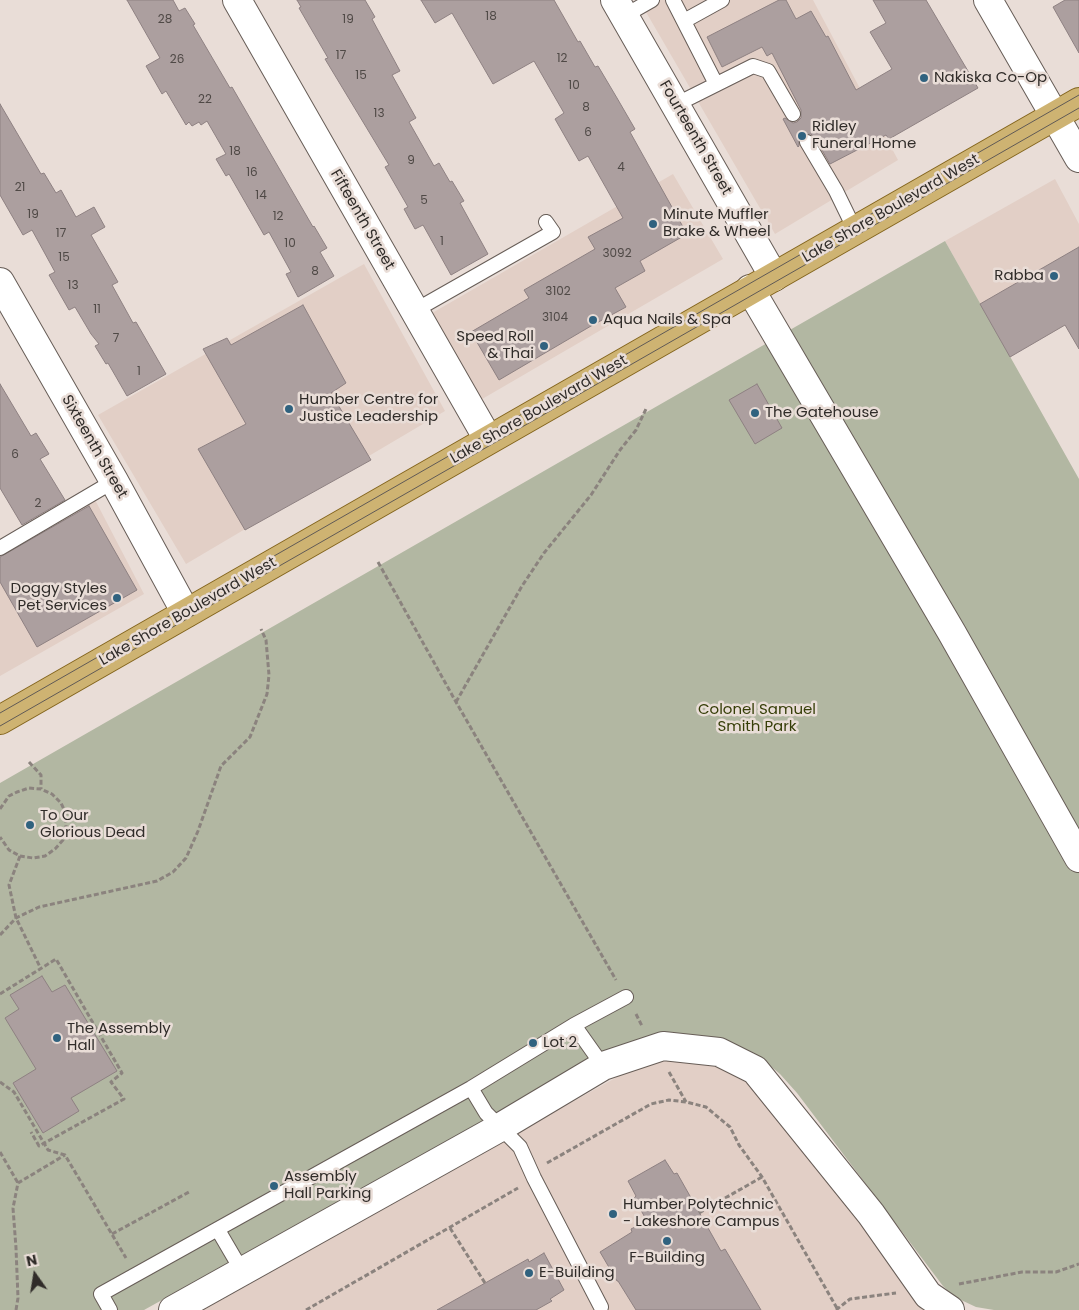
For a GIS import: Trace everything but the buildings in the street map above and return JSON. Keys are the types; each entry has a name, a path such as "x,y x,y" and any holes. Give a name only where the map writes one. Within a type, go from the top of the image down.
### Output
{"main road":[{"name":"Lake Shore Boulevard West","path":"0,720 1079,102"}],"street":[{"name":"Fifteenth Street","path":"237,0 488,439"},
{"path":"988,0 1079,158"},
{"name":"Fourteenth Street","path":"620,8 675,105 762,283 957,642 1079,858"},
{"name":"Sixteenth Street","path":"0,282 114,481 186,612"},
{"path":"173,1310 500,1128 603,1066 663,1046 718,1052 755,1070 870,1214 929,1302 950,1310"}],"lane":[{"path":"620,8 652,0"},
{"path":"673,0 716,84"},
{"path":"684,21 722,0"},
{"path":"675,105 753,66 768,71 793,114"},
{"path":"808,142 856,230"},
{"path":"414,310 553,232 546,222"},
{"path":"0,548 114,481"},
{"path":"110,1310 102,1294 471,1088 626,997"},
{"path":"574,1026 603,1066"},
{"path":"471,1088 486,1113 520,1147 534,1178 601,1307"},
{"path":"218,1230 242,1271"}],"path":[{"path":"456,702 522,586 544,553 591,495 620,450 636,430 646,409"},
{"path":"378,562 456,702 686,1102"},
{"path":"0,935 16,918 39,907 157,881 173,872 186,858 198,831 221,766 250,737 267,694 269,675 266,640 261,629"},
{"path":"29,762 41,775 41,789"},
{"path":"0,807 9,796 17,792 29,788 41,789 52,794 66,814 66,828 62,840 55,849 44,856 32,858 20,856 9,850 0,837"},
{"path":"20,856 9,885 16,918 41,969"},
{"path":"0,994 56,959 122,1073 111,1082 124,1099 39,1146 31,1132"},
{"path":"0,1082 14,1092 48,1150 65,1155 136,1276"},
{"path":"306,1310 534,1178 549,1160 651,1104 670,1100 706,1107 730,1127 762,1177 838,1310"},
{"path":"0,1152 18,1183 13,1208 18,1298 16,1310"},
{"path":"18,1183 65,1155"},
{"path":"699,1212 762,1177"},
{"path":"112,1234 189,1192"},
{"path":"450,1228 485,1283"}],"shaded area":[{"path":"639,0 813,0 898,160 775,234"},
{"path":"673,174 723,259 477,402 427,316"},
{"path":"1055,179 1079,224 1079,317 1010,357 945,241"},
{"path":"364,264 445,411 186,564 98,415"},
{"path":"92,494 144,594 0,676 0,549"},
{"name":"Humber Polytechnic - Lakeshore Campus","path":"675,1060 710,1064 728,1070 746,1079 762,1093 921,1301 924,1310 198,1310 628,1071 652,1063"}],"green space":[{"name":"Colonel Samuel Smith Park","path":"945,241 1079,479 1079,1310 994,1310 976,1307 951,1294 797,1093 780,1074 762,1059 742,1048 701,1035 685,1035 612,1050 144,1310 0,1310 0,783"}],"tram line":[{"path":"0,713 1079,95"},
{"path":"0,726 1079,108"}],"place":[{"name":"Nakiska Co-Op","path":"924,78"},
{"name":"Ridley Funeral Home","path":"802,136"},
{"name":"Minute Muffler Brake & Wheel","path":"653,224"},
{"name":"Rabba","path":"1054,276"},
{"name":"Aqua Nails & Spa","path":"593,320"},
{"name":"Speed Roll & Thai","path":"544,346"},
{"name":"Humber Centre for Justice Leadership","path":"289,409"},
{"name":"The Gatehouse","path":"755,413"},
{"name":"Doggy Styles Pet Services","path":"117,598"},
{"name":"To Our Glorious Dead","path":"30,825"},
{"name":"The Assembly Hall","path":"57,1038"},
{"name":"Lot 2","path":"533,1043"},
{"name":"Assembly Hall Parking","path":"274,1186"},
{"name":"Humber Polytechnic - Lakeshore Campus","path":"613,1214"},
{"name":"F-Building","path":"667,1241"},
{"name":"E-Building","path":"529,1273"}]}
